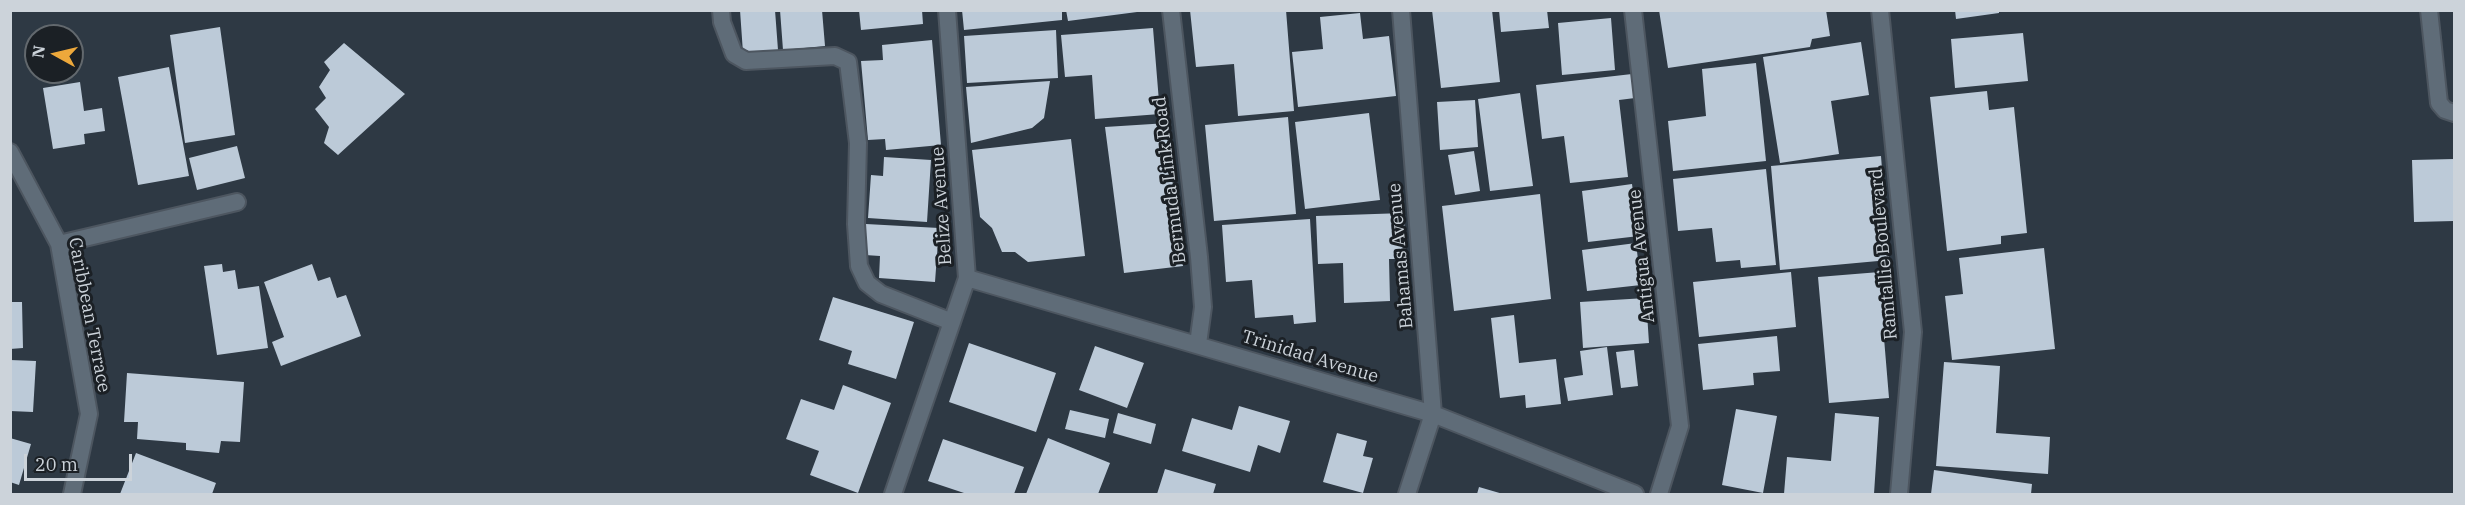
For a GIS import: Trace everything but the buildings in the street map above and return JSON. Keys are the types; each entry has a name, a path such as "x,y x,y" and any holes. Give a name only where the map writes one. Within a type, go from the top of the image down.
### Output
{"street":[{"path":"721,10 722,22 734,54 746,61 835,56 848,62 858,143 856,224 859,266 867,282 881,294 952,322"},
{"name":"Belize Avenue","path":"893,495 967,278 947,10"},
{"name":"Bermuda Link Road","path":"1171,10 1203,307 1198,344"},
{"name":"Bahamas Avenue","path":"1401,10 1433,414 1407,495"},
{"name":"Antigua Avenue","path":"1634,10 1680,426 1659,495"},
{"name":"Ramtallie Boulevard","path":"1880,10 1913,332 1899,495"},
{"path":"2428,10 2439,103 2445,110 2454,113"},
{"name":"Caribbean Terrace","path":"10,152 59,244 89,414 72,495"},
{"path":"59,244 237,202"},
{"name":"Trinidad Avenue","path":"967,278 1433,414 1635,495"}]}
